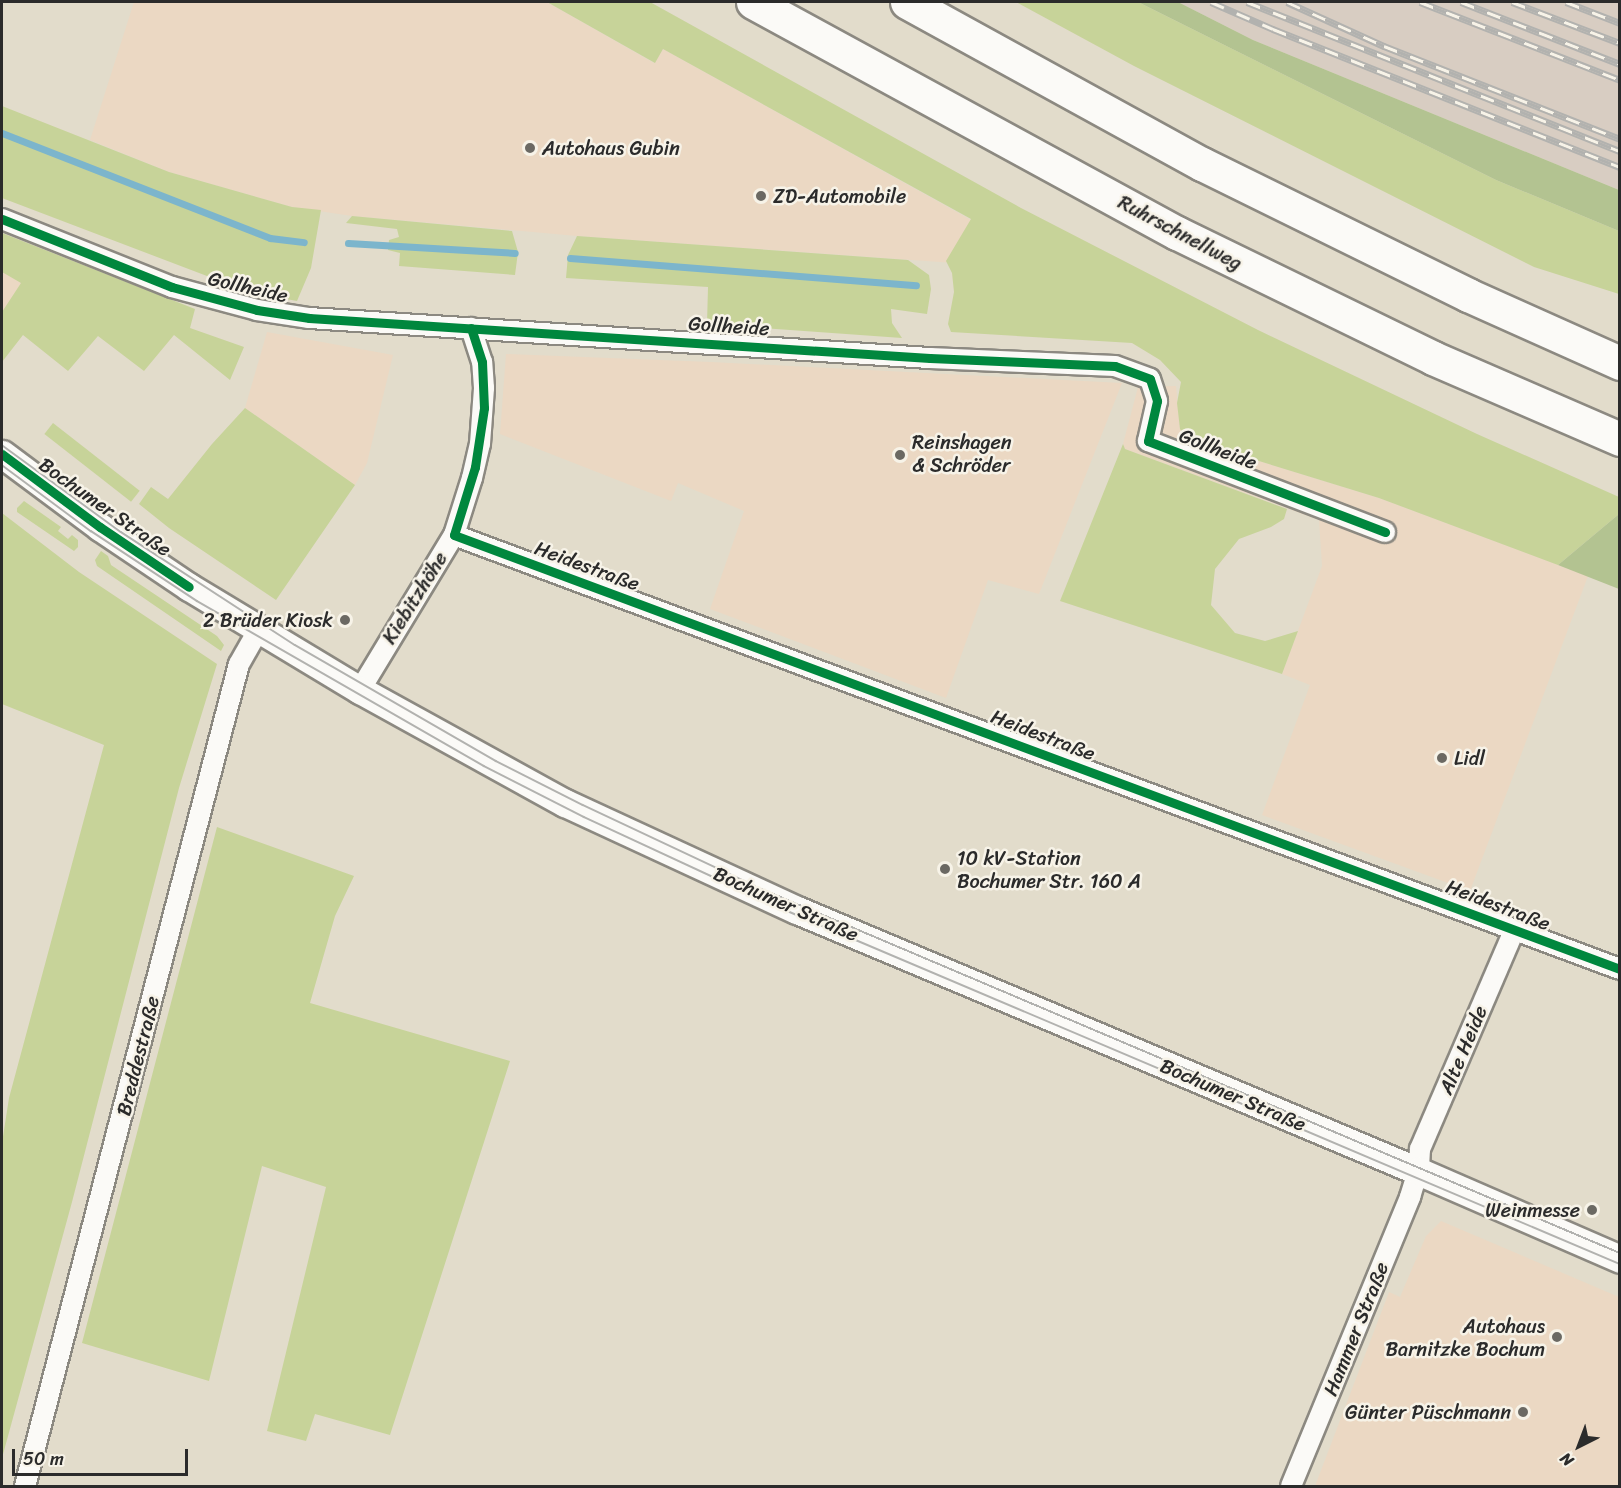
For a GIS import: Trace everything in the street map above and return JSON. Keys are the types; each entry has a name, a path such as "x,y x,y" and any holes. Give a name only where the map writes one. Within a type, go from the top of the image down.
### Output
{"highway":[{"name":"Ruhrschnellweg","path":"753,2 1157,222 1270,280 1433,358 1620,439"},
{"path":"907,2 1202,164 1468,295 1620,363"}],"main road":[{"name":"Bochumer Straße","path":"2,454 120,540 259,629 360,690 504,771 717,875 1255,1105 1418,1171 1620,1259"}],"street":[{"name":"Gollheide","path":"2,219 172,287 257,310 332,320 930,358 1115,366 1134,371 1150,379 1156,401 1148,441 1385,532"},
{"name":"Kiebitzhöhe","path":"360,690 454,535 475,467 483,417 482,362 471,328"},
{"name":"Heidestraße","path":"454,535 1620,969"},
{"name":"Breddestraße","path":"25,1486 239,664 259,629"},
{"name":"Alte Heide","path":"1418,1171 1419,1149 1514,931"},
{"name":"Hammer Straße","path":"1291,1486 1374,1286 1418,1171"}],"shaded area":[{"path":"134,2 547,2 654,63 663,49 982,226 954,263 577,236 352,216 292,207 169,172 90,140"},
{"path":"1178,2 1619,2 1619,190 1253,40"},
{"path":"2,272 22,283 2,312"},
{"path":"267,332 393,355 367,463 355,485 245,408"},
{"path":"506,354 1122,383 1039,594 988,580 946,698 710,609 744,511 678,483 671,501 500,434"},
{"path":"1176,386 1180,429 1187,439 1379,498 1588,576 1470,891 1262,815 1310,685 1282,674 1322,566 1319,520 1125,449 1123,444 1138,387"},
{"path":"1441,1221 1619,1297 1619,1486 1315,1486 1389,1292 1400,1297 1426,1236"}],"green space":[{"path":"547,2 650,2 1021,208 1258,330 1477,434 1619,497 1619,514 1558,565 1379,498 1187,439 1180,429 1177,403 1181,382 1160,360 1132,343 951,332 948,324 954,292 952,273 946,261 971,219 663,49 655,63"},
{"path":"1016,2 1138,2 1496,180 1619,231 1619,294 1534,267 1134,66"},
{"path":"1138,2 1178,2 1253,40 1619,190 1619,231 1496,180"},
{"path":"2,106 169,172 292,207 321,210 311,268 297,301 249,292 2,198"},
{"path":"352,216 512,231 518,252 515,275 399,266 400,253 388,250 389,240 399,237 397,229 346,223"},
{"path":"2,233 195,309 190,328 244,347 230,380 174,335 144,371 98,336 68,371 23,335 2,362 2,312 21,283 2,272"},
{"path":"577,236 908,260 929,275 931,289 927,314 891,309 892,323 902,338 707,324 708,287 566,278 568,255"},
{"path":"245,408 355,485 276,600 169,528 139,504 151,487 168,499 212,444"},
{"path":"53,423 140,491 131,502 44,434"},
{"path":"1123,444 1125,449 1287,509 1284,519 1271,527 1239,539 1215,569 1211,605 1235,633 1265,641 1298,631 1282,674 1060,601"},
{"path":"24,501 61,527 58,531 68,539 72,535 78,540 78,547 74,551 17,512 17,508"},
{"path":"2,513 79,572 217,664 179,788 72,1202 2,1458 2,1143 9,1098 104,745 2,704"},
{"path":"1619,514 1619,589 1558,565"},
{"path":"101,551 108,556 111,565 217,636 224,645 221,651 97,566 95,560"},
{"path":"217,827 354,876 335,916 310,1003 510,1061 390,1435 315,1414 306,1441 267,1431 326,1187 262,1166 209,1381 82,1343"}],"waterway":[{"path":"2,133 270,238 304,242"},
{"path":"348,243 515,253"},
{"path":"570,258 916,285"}],"tram line":[{"path":"2,445 121,532 295,645 496,761 583,805 755,886 1620,1253"},
{"path":"2,465 91,531 197,601 484,766 584,817 771,904 1620,1264"}],"railway":[{"path":"1211,2 1273,29 1620,167"},
{"path":"1247,2 1620,151"},
{"path":"1287,2 1384,46 1620,139"},
{"path":"1420,2 1620,80"},
{"path":"1461,2 1620,64"},
{"path":"1512,2 1620,43"},
{"path":"1566,2 1620,23"}],"cycle path":[{"path":"2,219 172,287 257,310 309,318 930,358 1115,366 1150,379 1157,401 1148,441 1385,532"},
{"path":"471,328 482,362 484,408 475,467 454,535 1620,969"},
{"path":"2,454 100,527 189,587"}],"place":[{"name":"Autohaus Gubin","path":"530,148"},
{"name":"ZD-Automobile","path":"761,196"},
{"name":"Reinshagen & Schröder","path":"900,455"},
{"name":"2 Brüder Kiosk","path":"345,620"},
{"name":"Lidl","path":"1442,758"},
{"name":"10 kV-Station Bochumer Str. 160 A","path":"945,869"},
{"name":"Weinmesse","path":"1592,1210"},
{"name":"Autohaus Barnitzke Bochum","path":"1557,1337"},
{"name":"Günter Püschmann","path":"1523,1412"}]}
